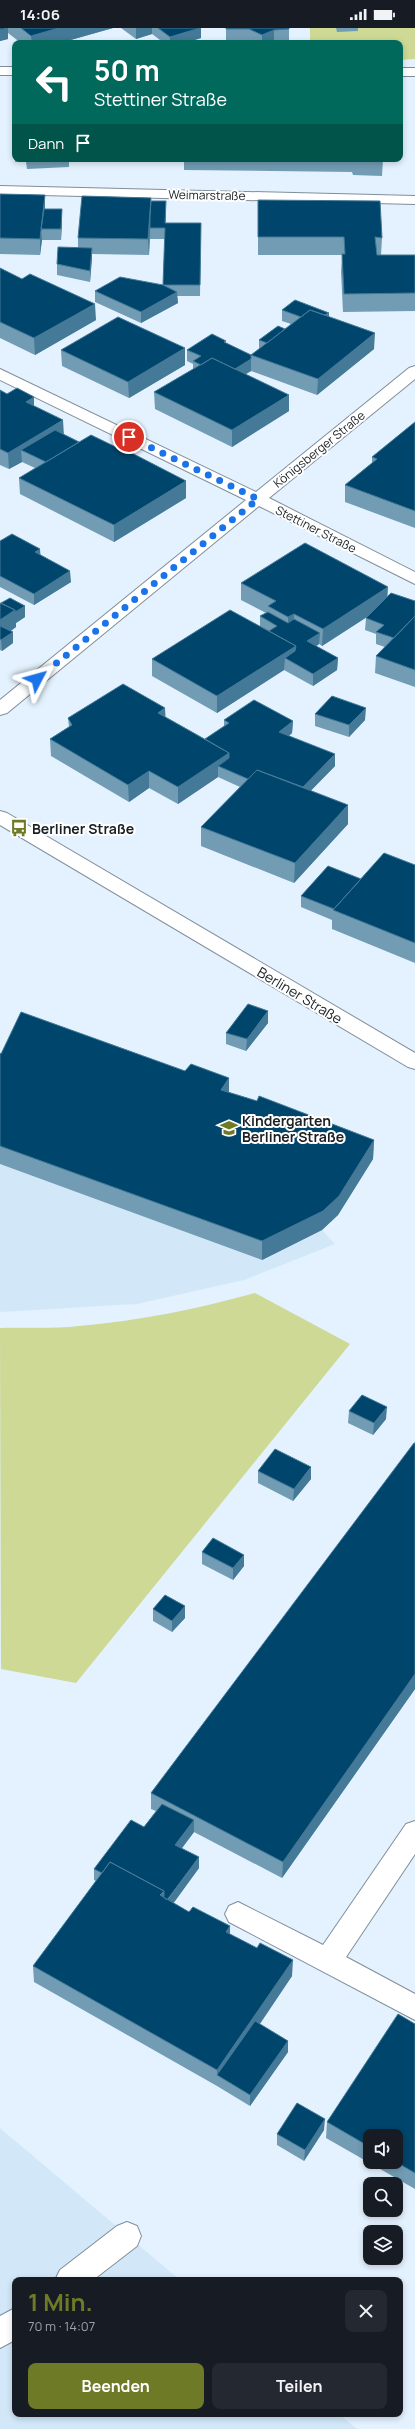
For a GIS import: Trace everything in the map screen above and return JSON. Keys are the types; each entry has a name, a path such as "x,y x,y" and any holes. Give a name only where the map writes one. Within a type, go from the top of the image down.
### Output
{"street":[{"path":"0,71 12,71"},
{"path":"403,72 415,72"},
{"name":"Weimarstraße","path":"0,190 415,200"},
{"name":"Königsberger Straße","path":"0,709 415,371"},
{"name":"Stettiner Straße","path":"0,374 258,499 415,579"},
{"name":"Berliner Straße","path":"0,817 415,1062"},
{"path":"328,1961 415,1832"},
{"path":"238,1914 415,2008"},
{"path":"74,2277 127,2236"},
{"path":"0,2334 12,2324"}],"shaded area":[{"path":"0,1164 262,1260 322,1230 335,1244 244,1280 137,1304 0,1312"},
{"path":"0,2128 176,2277 12,2277 12,2417 343,2417 357,2429 0,2429"}],"green space":[{"path":"310,28 415,28 415,59 403,60 403,40 310,40"},
{"path":"255,1293 350,1344 76,1683 1,1669 0,1328 69,1327 145,1318"}],"building":[{"path":"21,28 59,28 31,36"},
{"path":"158,28 200,28 170,37"},
{"path":"226,28 289,29 274,30 262,35 249,29"},
{"path":"0,194 45,195 40,239 0,238"},
{"path":"82,196 151,198 148,239 78,238"},
{"path":"258,200 380,201 382,238 375,237 377,255 415,255 415,293 344,294 342,254 345,254 344,237 258,237"},
{"path":"151,201 166,201 165,223 201,223 200,285 163,285 165,228 150,228"},
{"path":"44,209 62,209 61,229 41,229"},
{"path":"58,247 92,248 90,271 57,264"},
{"path":"0,268 22,279 30,274 95,304 34,338 0,322"},
{"path":"120,277 163,285 177,292 141,312 95,291"},
{"path":"295,300 329,313 325,315 310,310 301,317 282,310"},
{"path":"310,310 375,333 318,379 251,355"},
{"path":"118,317 185,348 128,382 61,350"},
{"path":"278,326 285,329 267,343 259,340"},
{"path":"212,334 226,341 224,342 251,355 251,359 235,369 212,358 201,365 193,361 201,356 187,350"},
{"path":"212,358 289,395 232,430 154,392"},
{"path":"17,388 34,397 26,402 63,420 8,453 0,449 0,390 7,394"},
{"path":"415,422 415,511 345,485 377,459 372,457"},
{"path":"55,430 79,442 46,462 21,450"},
{"path":"91,435 122,450 124,449 186,481 114,525 19,478"},
{"path":"12,534 40,549 35,552 70,571 34,594 0,576 0,541"},
{"path":"305,543 388,587 323,629 294,614 288,617 268,606 276,601 241,583"},
{"path":"391,593 415,601 415,616 394,638 376,632 384,625 366,618"},
{"path":"10,598 25,606 15,612 15,610 1,603"},
{"path":"0,603 15,610 0,620"},
{"path":"230,610 296,646 217,696 152,659"},
{"path":"268,612 288,623 294,619 320,633 307,641 338,658 313,674 285,658 295,651 296,646 269,631 277,626 260,616"},
{"path":"415,616 415,670 376,656"},
{"path":"0,626 13,632 1,640"},
{"path":"123,684 165,708 158,713 229,753 178,787 149,771 128,785 50,739 72,725 68,718"},
{"path":"332,696 366,708 349,725 315,714"},
{"path":"254,700 293,721 279,732 335,754 303,787 257,770 248,779 218,766 229,758 229,753 205,739 229,723 224,720"},
{"path":"257,770 348,805 295,863 201,827"},
{"path":"384,853 415,865 415,943 333,910"},
{"path":"328,866 361,879 334,909 301,896"},
{"path":"248,1004 268,1011 247,1039 226,1033"},
{"path":"21,1012 185,1071 191,1064 229,1078 221,1090 257,1101 259,1096 374,1140 339,1196 323,1211 262,1241 0,1146 0,1053 1,1054"},
{"path":"362,1395 387,1407 374,1423 349,1411"},
{"path":"414,1443 415,1674 283,1862 151,1793"},
{"path":"275,1449 311,1467 294,1489 258,1471"},
{"path":"213,1538 244,1555 233,1568 202,1552"},
{"path":"165,1595 185,1606 172,1621 153,1609"},
{"path":"162,1804 194,1820 175,1845 199,1857 167,1900 163,1897 164,1891 110,1862 102,1873 94,1869 131,1820 144,1827"},
{"path":"110,1862 164,1891 160,1895 189,1912 193,1907 230,1926 226,1932 257,1948 260,1943 293,1960 217,2070 33,1966"},
{"path":"398,2014 415,2024 415,2173 403,2166 403,2129 363,2129 363,2143 327,2122"},
{"path":"255,2021 288,2041 250,2095 217,2075"},
{"path":"297,2103 325,2119 305,2150 277,2134"}],"place":[{"name":"Berliner Straße","path":"19,828"},
{"name":"Kindergarten Berliner Straße","path":"229,1128"}],"route":[{"path":"37,679 258,499 129,437"}]}
